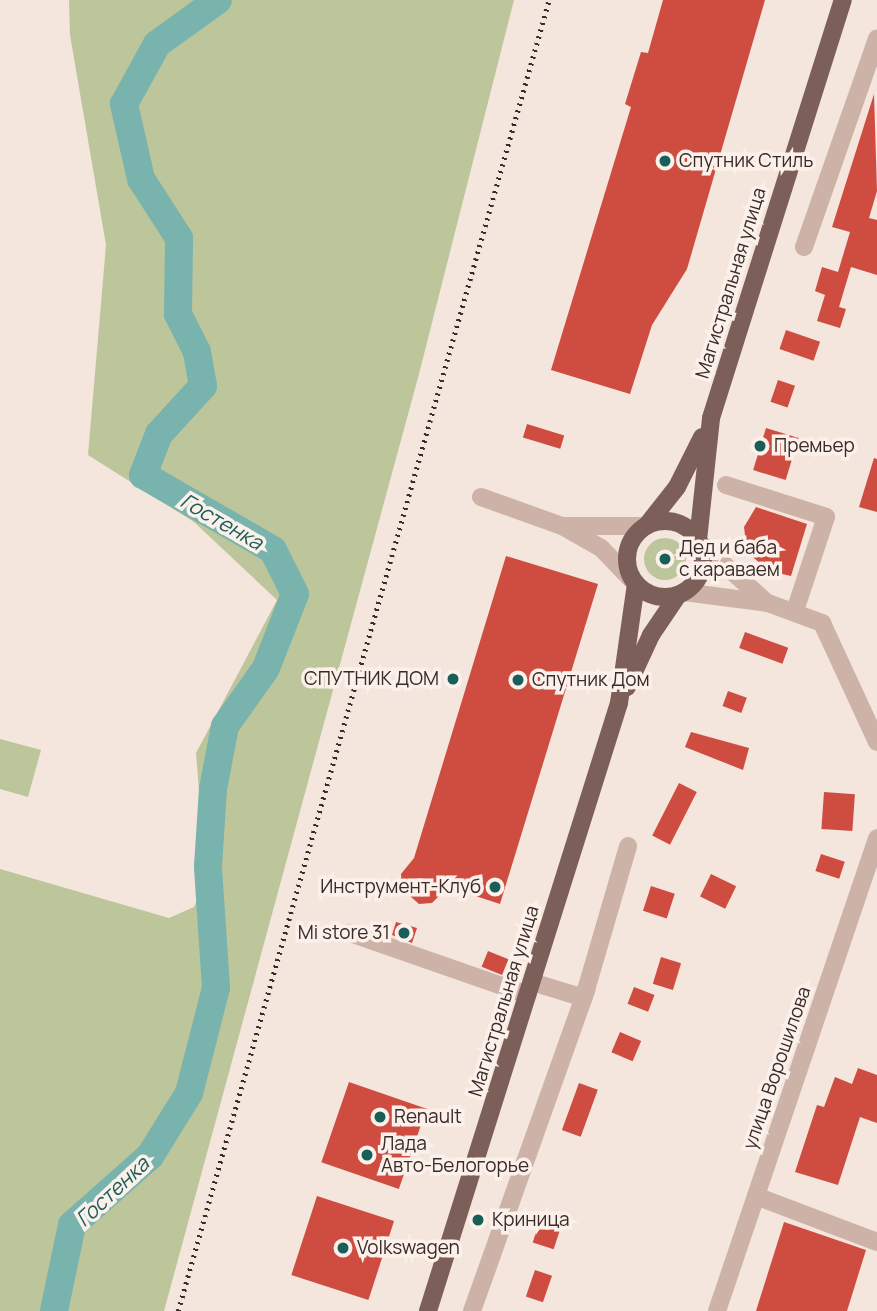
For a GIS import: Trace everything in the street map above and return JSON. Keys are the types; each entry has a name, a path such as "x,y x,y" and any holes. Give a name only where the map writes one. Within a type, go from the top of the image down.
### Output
{"main road":[{"name":"Магистральная улица","path":"619,703 634,582 628,548 677,487 711,418 843,0"},
{"name":"Магистральная улица","path":"428,1311 619,703 651,635 702,571 699,542 711,418"},
{"path":"647,526 673,522 699,542"},
{"path":"634,582 656,596 681,594"}],"street":[{"path":"804,247 877,38"},
{"path":"726,485 826,517 795,611"},
{"path":"481,497 562,526 601,548 634,582"},
{"path":"562,526 647,526"},
{"path":"699,542 768,603"},
{"path":"681,594 768,603 816,618 831,635 877,741"},
{"name":"улица Ворошилова","path":"717,1311 877,838"},
{"path":"472,1311 584,998 628,846"},
{"path":"350,933 530,988 584,998"},
{"path":"756,1196 877,1242"}],"green space":[{"path":"69,0 514,0 419,374 164,1311 0,1311 0,869 169,918 194,907 206,878 196,753 277,600 194,522 88,455 106,245 70,35"},
{"path":"665,538 680,544 686,559 680,574 665,580 650,574 644,559 650,544"},
{"path":"0,739 41,750 28,797 0,789"}],"building":[{"name":"Спутник Стиль","path":"663,0 765,0 687,269 652,325 630,394 551,370 631,107 625,104 641,52 648,53"},
{"path":"874,94 877,191 869,218 877,220 877,275 851,267 839,307 846,309 840,328 817,321 825,295 815,291 822,267 838,272 850,232 832,227"},
{"path":"786,330 820,342 814,361 779,349"},
{"path":"778,380 795,386 788,408 771,402"},
{"path":"527,424 564,435 560,449 523,437"},
{"path":"766,428 799,438 786,480 753,470"},
{"path":"874,458 877,459 877,512 859,507"},
{"path":"756,507 807,524 791,576 769,571 747,552 744,527"},
{"name":"Спутник Дом","path":"506,556 598,584 500,904 448,887 432,903 419,904 402,889 401,874 414,858"},
{"path":"745,632 788,648 782,664 739,648"},
{"path":"728,691 747,698 741,713 723,706"},
{"path":"691,732 749,748 743,770 685,747"},
{"path":"679,783 697,792 670,845 652,836"},
{"path":"824,792 855,794 852,831 821,829"},
{"path":"821,854 845,862 839,879 815,871"},
{"path":"711,874 736,886 725,909 700,896"},
{"path":"651,886 675,894 667,918 643,911"},
{"name":"Mi store 31","path":"396,922 417,928 412,943 392,935"},
{"path":"488,951 508,959 502,975 482,967"},
{"path":"661,957 681,963 673,990 653,984"},
{"path":"634,987 655,995 648,1012 628,1004"},
{"path":"620,1032 641,1041 633,1061 611,1052"},
{"path":"858,1068 877,1075 877,1123 860,1117 838,1185 795,1172 817,1105 824,1107 835,1077 852,1084"},
{"path":"349,1082 427,1109 399,1189 321,1162"},
{"path":"579,1083 598,1090 581,1137 562,1130"},
{"name":"Volkswagen","path":"317,1196 394,1221 368,1300 291,1275"},
{"path":"542,1214 563,1221 554,1249 533,1243"},
{"path":"784,1222 866,1250 847,1311 756,1311"},
{"path":"535,1270 552,1276 543,1302 526,1296"}],"waterway":[{"name":"Гостенка","path":"54,1311 72,1225 150,1156 189,1093 216,988 208,866 213,789 225,726 266,668 295,594 273,550 143,475 159,434 203,386 197,352 178,314 179,238 141,179 124,104 157,44 218,0"}],"railway":[{"path":"178,1311 549,0"}],"place":[{"name":"Спутник Стиль","path":"665,161"},
{"name":"Премьер","path":"760,446"},
{"name":"Дед и баба с караваем","path":"665,559"},
{"name":"СПУТНИК ДОМ","path":"453,679"},
{"name":"Спутник Дом","path":"518,680"},
{"name":"Инструмент-Клуб","path":"495,887"},
{"name":"Mi store 31","path":"404,933"},
{"name":"Renault","path":"380,1117"},
{"name":"Лада Авто-Белогорье","path":"367,1155"},
{"name":"Криница","path":"478,1220"},
{"name":"Volkswagen","path":"343,1248"}]}
